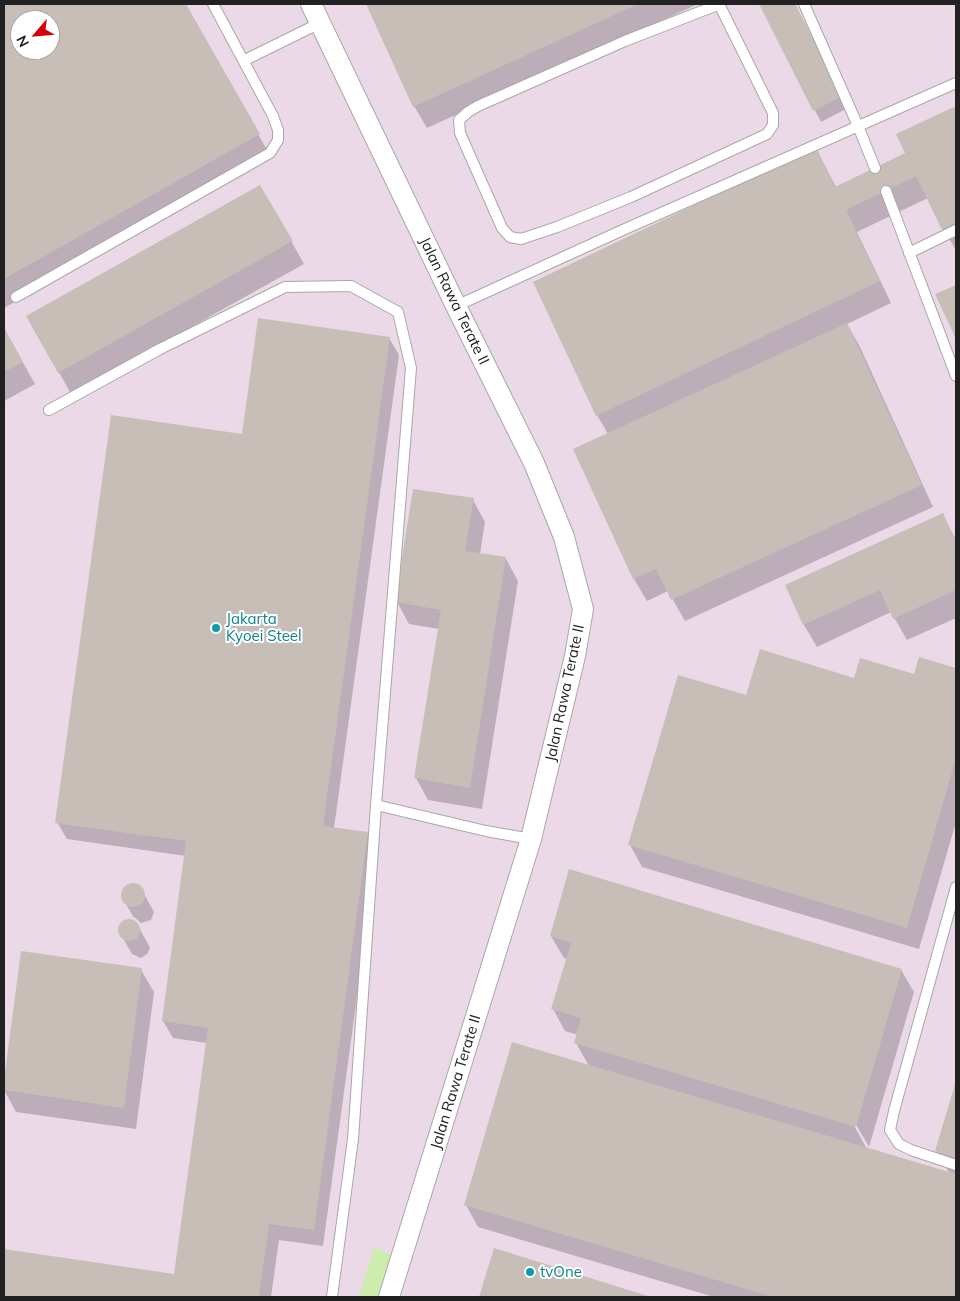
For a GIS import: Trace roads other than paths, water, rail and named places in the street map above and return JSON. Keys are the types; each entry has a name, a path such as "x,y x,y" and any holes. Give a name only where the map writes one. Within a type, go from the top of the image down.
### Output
{"street":[{"name":"Jalan Rawa Terate II","path":"311,4 456,306 534,463 564,537 583,609 575,656 532,839 389,1297"}],"lane":[{"path":"16,297 270,153 278,140 278,130 273,116 214,4"},
{"path":"719,4 773,113 773,125 767,134 631,197 557,227 521,239 510,237 502,228 460,133 459,120 478,106 608,48 719,4"},
{"path":"804,4 858,126 874,168"},
{"path":"244,60 320,23"},
{"path":"456,306 956,83"},
{"path":"886,191 956,376"},
{"path":"909,253 956,230"},
{"path":"49,410 160,349 285,287 351,286 398,312 411,368 376,805 353,1139 332,1297"},
{"path":"376,805 486,831 532,839"},
{"path":"956,887 890,1130 899,1144 956,1165"}],"place":[{"name":"Jakarta Kyoei Steel","path":"216,628"},
{"name":"tvOne","path":"530,1272"}]}
